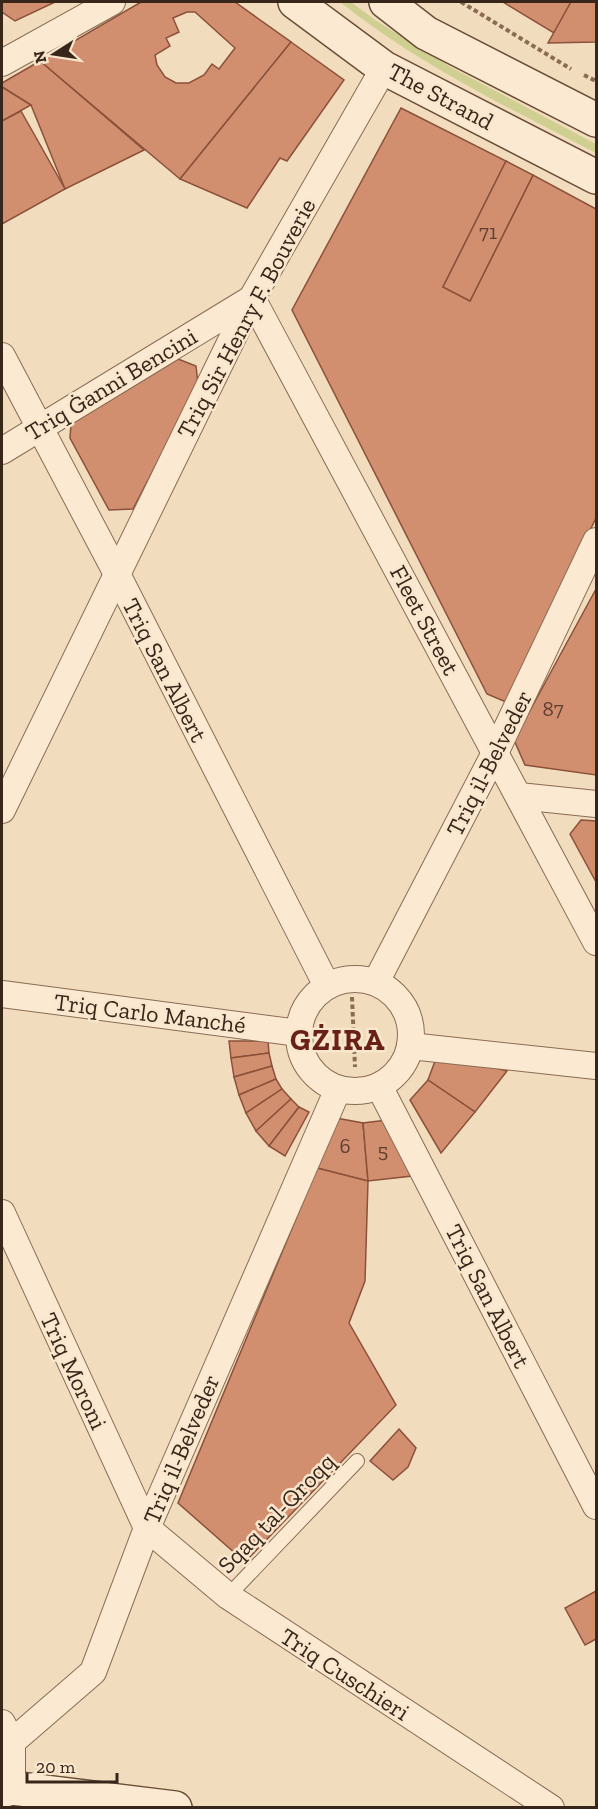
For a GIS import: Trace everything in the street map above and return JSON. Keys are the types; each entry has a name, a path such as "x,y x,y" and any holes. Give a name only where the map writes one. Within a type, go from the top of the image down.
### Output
{"main road":[{"name":"The Strand","path":"294,2 384,68 597,177"},
{"name":"The Strand","path":"386,2 426,33 597,120"},
{"path":"7,1790 175,1808"}],"street":[{"path":"2,63 112,2"},
{"name":"Triq Sir Henry F. Bouverie","path":"2,810 252,298 384,68"},
{"name":"Triq Ġanni Bencini","path":"2,451 252,298"},
{"name":"Fleet Street","path":"252,298 597,942"},
{"name":"Triq San Albert","path":"2,356 117,574 327,986"},
{"name":"Triq il-Belveder","path":"364,980 496,751 597,541"},
{"path":"519,796 597,804"},
{"path":"339,980 364,980 393,992 404,1008 411,1026 411,1046 394,1076 358,1088 321,1080 309,1067 301,1051 299,1032 302,1014 312,998 327,986 339,980"},
{"name":"Triq Carlo Manché","path":"2,994 299,1032"},
{"path":"411,1046 597,1066"},
{"name":"Triq San Albert","path":"358,1088 597,1506"},
{"name":"Triq il-Belveder","path":"7,1790 7,1733 93,1672 147,1528 358,1088"},
{"name":"Triq Moroni","path":"2,1213 147,1528"},
{"name":"Triq Cuschieri","path":"147,1528 228,1596 551,1808"}],"lane":[{"name":"Sqaq tal-Qroqq","path":"228,1596 357,1461"}],"path":[{"path":"461,2 574,71"},
{"path":"582,75 597,81"},
{"path":"358,1088 364,980"}],"green space":[{"path":"340,2 351,2 375,20 454,69 596,144 596,153 464,84 401,46"}],"building":[{"path":"2,2 55,2 15,21 2,12"},
{"path":"141,2 235,2 291,42 180,179 40,61","holes":["187,12 195,12 235,48 219,69 212,64 204,75 189,83 176,83 165,77 157,65 155,55 170,46 166,38 179,32 173,18"]},
{"path":"503,2 571,2 554,33"},
{"path":"571,2 596,2 596,42 548,43"},
{"path":"291,42 344,80 287,161 280,158 247,208 180,179"},
{"path":"40,61 144,150 65,189 31,105 2,87 2,83"},
{"path":"2,87 31,105 2,121"},
{"path":"401,108 506,161 443,287 470,301 533,175 596,209 596,518 506,702 487,694 292,310"},
{"path":"21,111 65,189 2,224 2,121"},
{"path":"506,161 533,175 470,301 443,287"},
{"path":"178,359 196,366 198,384 133,509 109,510 70,438 71,424"},
{"path":"596,589 596,775 525,765 514,740"},
{"path":"581,820 596,821 596,882 570,834"},
{"path":"229,1041 268,1041 269,1053 231,1058"},
{"path":"269,1053 272,1066 234,1077 231,1058"},
{"path":"438,1053 507,1071 475,1112 428,1080"},
{"path":"272,1066 276,1079 239,1095 234,1077"},
{"path":"276,1079 282,1089 246,1113 239,1095"},
{"path":"428,1080 475,1112 441,1153 410,1100"},
{"path":"282,1089 291,1099 256,1131 246,1113"},
{"path":"291,1099 299,1107 269,1146 256,1131"},
{"path":"299,1107 309,1112 285,1156 269,1146"},
{"path":"336,1118 363,1123 368,1181 317,1168"},
{"path":"387,1120 412,1176 368,1181 363,1123"},
{"path":"317,1168 368,1181 365,1281 349,1323 396,1405 245,1562 178,1503"},
{"path":"399,1429 416,1448 408,1467 393,1480 370,1461"},
{"path":"596,1591 596,1639 585,1645 565,1608"}],"district":[{"name":"GŻIRA","path":"338,1040"}]}
